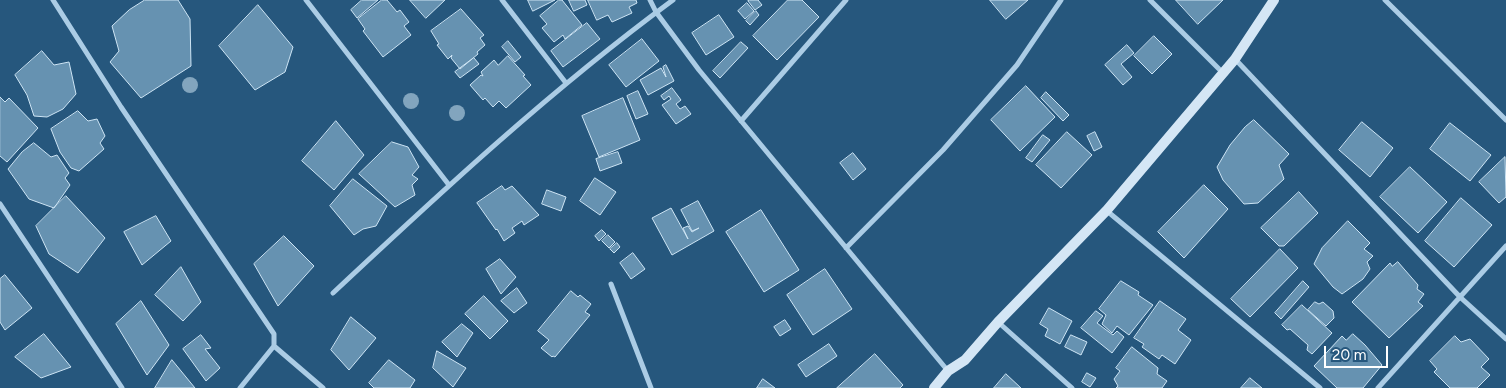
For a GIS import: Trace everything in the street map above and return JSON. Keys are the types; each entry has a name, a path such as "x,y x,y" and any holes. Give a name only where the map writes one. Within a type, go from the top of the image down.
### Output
{"main road":[{"path":"934,388 948,371 965,360 998,322 1107,210 1235,58 1274,0"}],"street":[{"path":"53,0 121,107 274,334 274,346 240,388"},
{"path":"306,0 450,185"},
{"path":"502,0 566,84"},
{"path":"650,0 656,12 699,70 948,371"},
{"path":"333,293 450,185 566,84 672,0"},
{"path":"741,121 846,0"},
{"path":"846,248 943,150 1005,79 1017,65 1061,0"},
{"path":"1150,0 1223,73"},
{"path":"1384,0 1506,120"},
{"path":"1235,58 1460,297 1506,339"},
{"path":"0,204 122,388"},
{"path":"1107,210 1320,388"},
{"path":"1378,388 1506,246"},
{"path":"612,284 651,388"},
{"path":"998,322 1072,388"},
{"path":"274,346 323,388"}],"building":[{"path":"145,0 178,0 190,19 191,66 141,98 110,62 119,51 112,26 129,10"},
{"path":"362,0 378,0 357,18 351,10"},
{"path":"382,0 387,0 397,12 400,10 409,22 404,26 411,35 383,57 363,31 365,29 358,19"},
{"path":"410,0 445,0 426,18"},
{"path":"528,0 555,0 533,11"},
{"path":"559,0 562,0 582,25 565,39 563,35 554,42 542,28 547,24 540,16"},
{"path":"569,0 585,0 587,5 574,11"},
{"path":"588,0 636,0 637,3 629,7 632,13 612,22 608,15 597,20"},
{"path":"758,0 762,5 755,10 748,1"},
{"path":"788,0 802,0 819,17 777,60 753,36"},
{"path":"990,0 1028,0 1006,19"},
{"path":"1176,0 1223,0 1198,24"},
{"path":"747,3 754,11 745,19 738,11"},
{"path":"258,5 293,47 285,72 255,90 219,46"},
{"path":"461,9 484,35 480,38 485,45 477,52 478,54 460,69 451,58 452,55 448,59 437,45 439,44 431,31"},
{"path":"756,11 759,15 750,25 746,21"},
{"path":"719,15 734,37 706,55 692,33"},
{"path":"587,23 600,39 563,67 551,51"},
{"path":"1154,36 1172,54 1152,74 1134,56"},
{"path":"642,39 659,61 626,87 609,65"},
{"path":"508,41 521,57 515,62 502,47"},
{"path":"741,42 748,48 720,78 713,71"},
{"path":"1127,45 1134,53 1121,64 1132,77 1123,85 1105,65"},
{"path":"42,51 54,65 69,62 76,94 63,109 47,117 34,116 27,95 15,75"},
{"path":"508,56 525,75 523,76 531,85 506,108 499,101 493,107 485,98 483,100 470,85 481,75 483,76 481,72 494,60 498,65"},
{"path":"474,58 479,64 460,78 455,72"},
{"path":"666,65 674,81 648,95 640,80 661,68 666,77 663,67"},
{"path":"1026,86 1055,117 1020,151 991,120"},
{"path":"672,88 681,100 676,104 680,109 685,106 691,114 676,124 662,105 671,99 669,96 664,100 661,96"},
{"path":"638,91 648,114 636,119 627,96"},
{"path":"1046,92 1069,115 1063,121 1041,98"},
{"path":"0,97 5,102 9,98 38,128 7,162 0,156"},
{"path":"623,98 640,140 599,157 582,116"},
{"path":"78,111 88,121 97,119 105,136 100,143 104,149 79,171 71,168 60,152 51,129"},
{"path":"1254,120 1289,154 1279,165 1284,179 1258,203 1244,204 1223,180 1217,167 1230,145 1245,127"},
{"path":"336,121 364,155 334,190 302,161"},
{"path":"1362,122 1393,148 1370,177 1339,150"},
{"path":"1450,123 1491,155 1470,181 1430,149"},
{"path":"1067,132 1092,155 1061,188 1036,165"},
{"path":"1095,132 1102,147 1094,151 1087,136"},
{"path":"1043,135 1050,140 1032,162 1026,158"},
{"path":"392,142 408,147 419,167 412,175 418,179 412,185 415,195 395,207 359,174"},
{"path":"34,143 51,157 57,155 69,173 65,178 70,185 54,208 29,199 8,169 22,152"},
{"path":"618,152 622,163 600,171 596,159"},
{"path":"853,153 866,169 853,180 840,163"},
{"path":"1505,157 1506,197 1499,203 1479,182"},
{"path":"1410,167 1447,202 1418,233 1380,197"},
{"path":"595,178 616,192 600,215 580,201"},
{"path":"353,179 387,206 376,226 363,229 354,235 330,206"},
{"path":"1204,185 1228,209 1184,258 1158,232"},
{"path":"502,186 505,190 512,186 539,215 524,225 522,221 512,228 515,233 504,241 477,203"},
{"path":"547,190 566,197 561,211 542,204"},
{"path":"1299,192 1318,213 1284,246 1279,246 1261,228"},
{"path":"66,196 105,238 78,273 49,254 36,226"},
{"path":"1461,198 1492,225 1454,267 1425,241"},
{"path":"698,201 714,231 672,255 652,218 671,208 688,239 683,228 688,226 692,232 699,228 692,231 681,210"},
{"path":"761,210 799,270 764,292 726,232"},
{"path":"156,216 171,241 142,265 124,232"},
{"path":"1348,221 1370,243 1364,249 1373,256 1367,262 1370,269 1363,279 1342,294 1333,287 1314,264 1322,248"},
{"path":"602,230 606,234 599,241 595,236"},
{"path":"608,235 615,242 609,248 602,241"},
{"path":"284,236 314,266 278,306 254,264"},
{"path":"617,243 620,247 614,253 610,249"},
{"path":"1280,249 1298,268 1250,317 1231,299"},
{"path":"633,253 645,269 631,279 620,263"},
{"path":"500,259 516,277 501,294 486,269"},
{"path":"1398,262 1418,285 1417,289 1424,294 1418,302 1423,306 1389,338 1352,302 1390,263 1392,266"},
{"path":"181,267 201,302 183,321 155,295"},
{"path":"825,269 852,309 813,335 787,295"},
{"path":"5,275 32,308 5,330 0,322 0,279"},
{"path":"1121,281 1139,292 1138,295 1153,305 1129,335 1117,326 1112,333 1102,324 1106,315 1099,309"},
{"path":"1303,281 1309,287 1281,319 1275,313"},
{"path":"517,288 527,303 514,313 501,301"},
{"path":"571,291 578,297 580,295 591,304 585,312 590,315 555,357 552,357 541,348 549,340 538,331"},
{"path":"484,296 508,321 490,339 465,314"},
{"path":"141,301 169,345 147,375 116,324"},
{"path":"1160,301 1186,319 1178,330 1191,340 1175,364 1162,355 1159,359 1142,347 1144,344 1134,338"},
{"path":"1315,302 1319,304 1323,302 1333,311 1334,318 1326,326 1308,310"},
{"path":"1302,305 1332,333 1312,354 1307,350 1308,345 1290,329 1287,330 1282,325"},
{"path":"1049,308 1072,321 1060,344 1045,336 1048,329 1040,324"},
{"path":"1096,311 1103,316 1097,323 1113,335 1117,331 1124,337 1112,353 1081,328"},
{"path":"351,317 376,338 349,370 331,350"},
{"path":"785,320 791,329 780,336 774,327"},
{"path":"462,324 473,333 457,357 442,342"},
{"path":"44,334 71,367 41,378 15,357"},
{"path":"1353,334 1382,365 1363,388 1337,388 1314,366 1342,336 1346,340"},
{"path":"201,335 211,348 205,349 220,368 206,381 183,349"},
{"path":"1071,335 1087,342 1081,355 1065,347"},
{"path":"1455,336 1461,342 1470,339 1489,359 1481,367 1490,375 1477,388 1450,388 1434,372 1437,369 1430,361"},
{"path":"829,344 837,356 806,377 798,365"},
{"path":"1132,347 1158,368 1157,374 1167,381 1162,388 1116,388 1118,386 1114,379 1120,371 1116,368"},
{"path":"437,351 466,368 453,387 433,368"},
{"path":"875,354 903,385 900,388 837,388"},
{"path":"172,360 195,388 155,388"},
{"path":"389,360 415,380 410,388 374,388 369,383"},
{"path":"1087,373 1096,378 1090,387 1082,382"},
{"path":"1006,374 1021,388 994,388"},
{"path":"1250,378 1262,388 1241,388"},
{"path":"763,379 775,388 757,388"}]}
